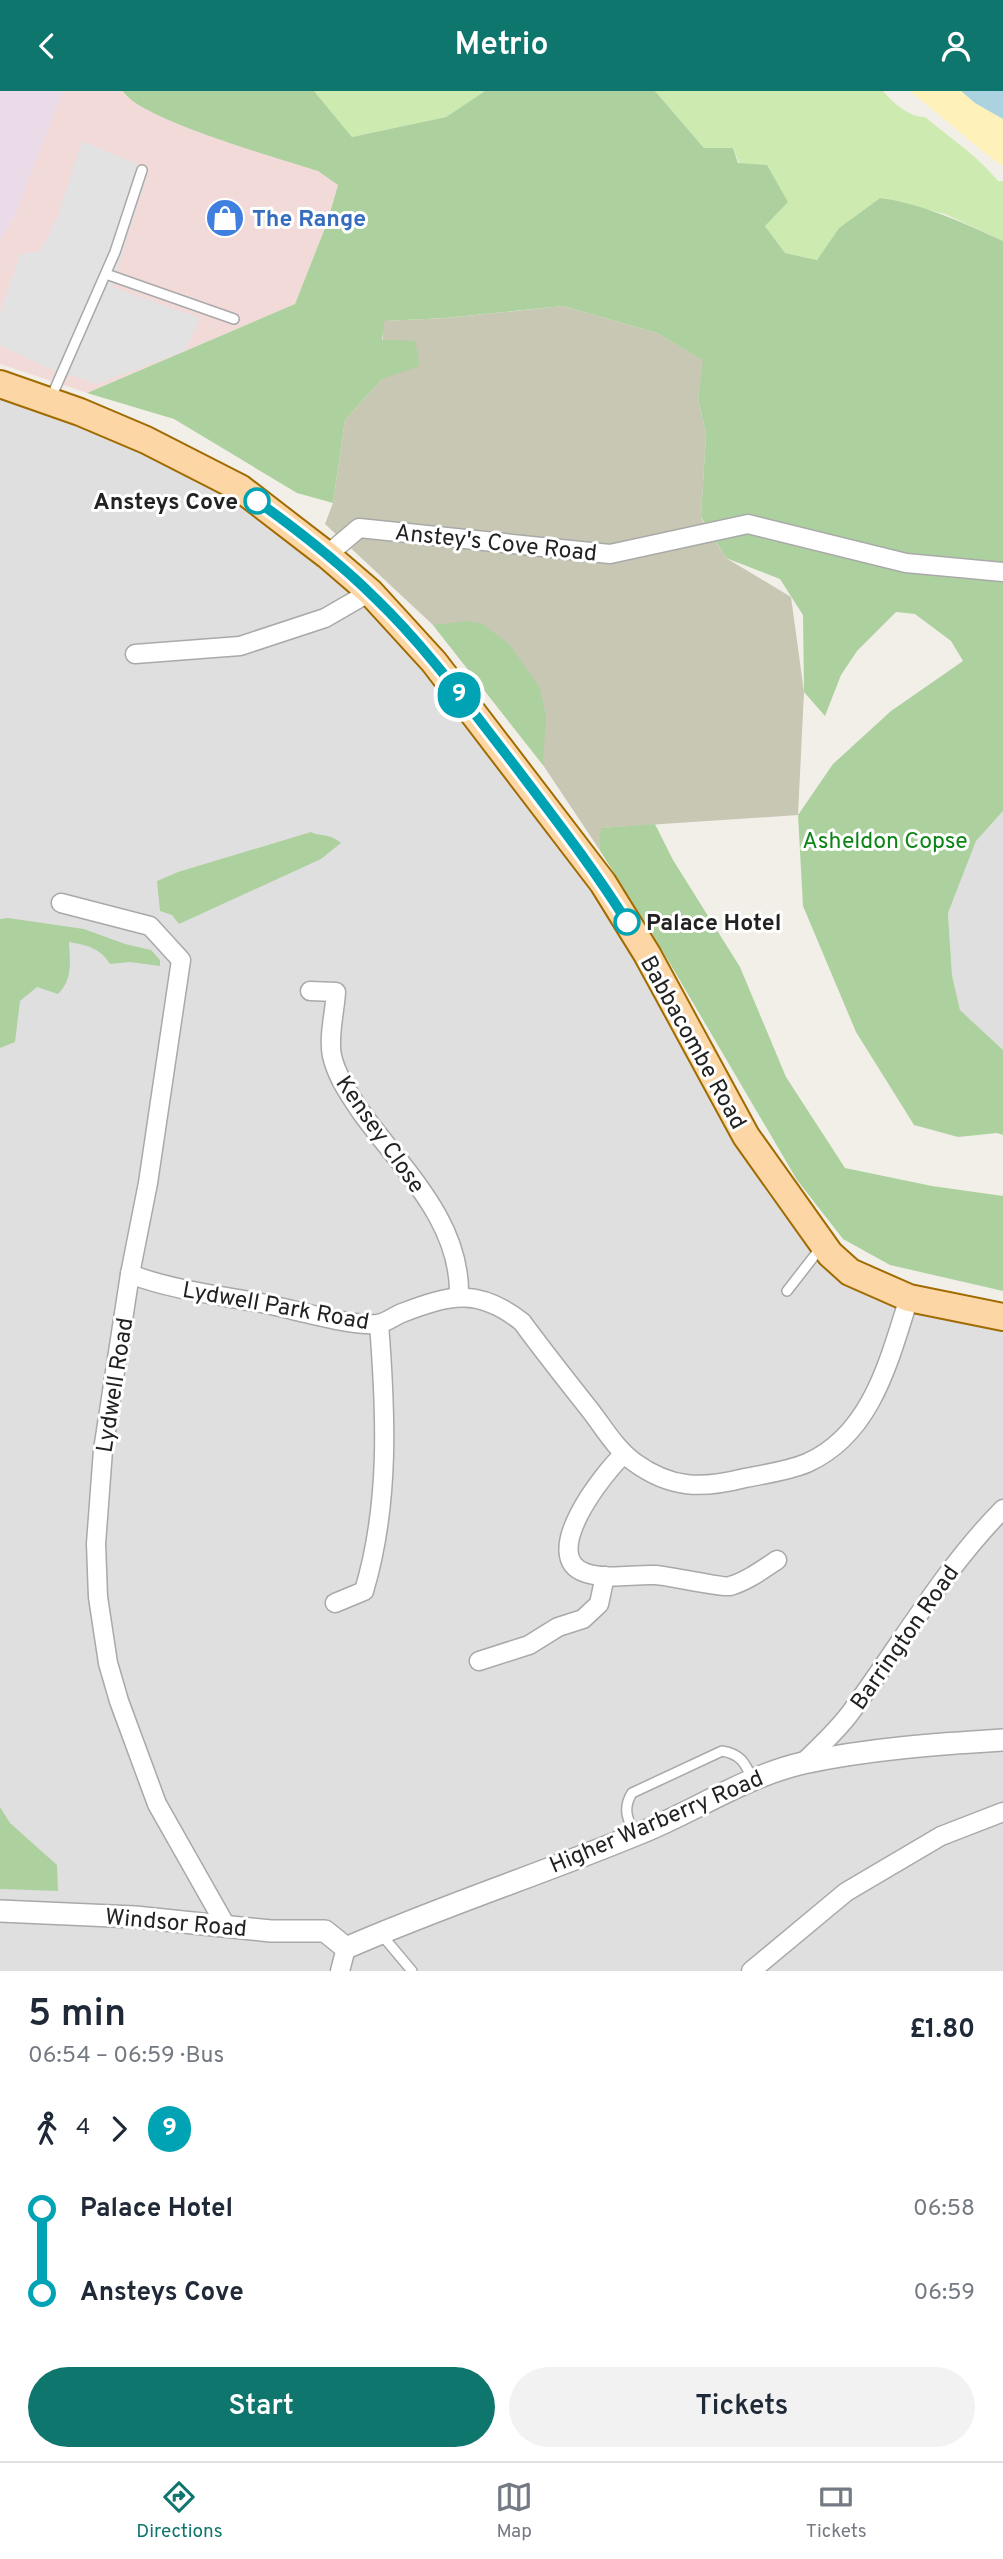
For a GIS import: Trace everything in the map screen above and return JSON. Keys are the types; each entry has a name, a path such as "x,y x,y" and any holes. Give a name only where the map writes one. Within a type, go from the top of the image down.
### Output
{"main road":[{"name":"Babbacombe Road","path":"0,384 146,440 240,488 370,592 434,662 603,883 647,954 746,1136 830,1254 850,1272 909,1298 1003,1317"}],"street":[{"name":"Anstey's Cove Road","path":"327,555 359,528 610,554 748,524 906,562 1003,572"},
{"path":"135,654 240,646 325,618 370,592"},
{"name":"Lydwell Road","path":"61,903 150,926 181,960 148,1183 130,1274 103,1450 96,1544 100,1610 108,1663 119,1701 157,1804 226,1926"},
{"name":"Kensey Close","path":"310,991 336,992 331,1052 337,1074 373,1128 416,1181 440,1221 452,1244 460,1278 459,1296"},
{"name":"Lydwell Park Road","path":"130,1274 166,1286 205,1294 379,1324 402,1313 459,1296 483,1300 504,1308 522,1322 625,1454 653,1474 678,1484 714,1486 805,1464 835,1447 867,1409 881,1381 909,1298"},
{"path":"335,1603 364,1591 374,1557 383,1487 386,1430 379,1324"},
{"path":"625,1454 612,1464 588,1496 570,1535 568,1553 571,1563 584,1573 605,1576 674,1576 727,1587 755,1575 777,1560"},
{"name":"Barrington Road","path":"803,1763 849,1715 976,1537 1003,1510"},
{"path":"479,1661 529,1645 558,1627 583,1619 598,1604 605,1576"},
{"name":"Higher Warberry Road","path":"346,1948 419,1916 635,1835 752,1779 803,1763 879,1752 1003,1740"},
{"path":"751,1971 846,1892 941,1836 1003,1812"},
{"name":"Windsor Road","path":"0,1911 135,1917 271,1931 325,1931 346,1948"},
{"path":"340,1971 346,1948"}],"lane":[{"path":"49,401 115,252 142,170"},
{"path":"106,274 234,319"},
{"path":"787,1291 823,1245"},
{"path":"635,1835 626,1815 626,1803 632,1793 722,1751 737,1753 746,1763 752,1779"},
{"path":"380,1933 412,1971"}],"shaded area":[{"path":"0,91 63,91 14,218 0,241"},
{"path":"63,91 123,91 126,97 318,171 338,184 327,223 295,304 87,393 0,364 0,241 14,218"},
{"path":"82,141 149,169 112,287 200,318 185,351 97,384 45,367 0,345 0,313 20,254 40,252 56,221"},
{"path":"563,306 657,333 704,360 698,399 706,434 701,518 726,558 791,597 804,692 798,815 602,828 599,849 543,765 433,625 325,524 333,503 345,420 382,379 383,321 446,318"},
{"path":"0,384 146,440 327,555 568,835 683,1022 850,1272 1003,1317 1003,1971 0,1971"},
{"path":"1003,811 1003,1050 960,1010 952,975 948,912 976,840"}],"green space":[{"name":"Asheldon Copse","path":"123,91 314,91 352,137 446,117 485,91 655,91 704,148 733,148 738,163 767,165 788,202 765,226 785,253 817,260 839,228 880,198 928,209 1003,241 1003,811 976,841 948,913 952,975 960,1010 1003,1050 1003,1135 997,1133 958,1137 914,1125 856,1032 803,906 798,815 833,764 891,711 963,661 951,641 915,614 896,612 857,651 841,675 825,716 804,692 803,615 780,579 726,558 701,517 706,434 698,399 703,360 657,333 563,306 445,318 384,321 382,340 415,341 420,366 382,379 345,420 333,503 297,493 174,419 87,393 295,304 327,223 338,185 318,171 213,137 155,114 134,102"},
{"path":"314,91 485,91 446,117 352,137"},
{"path":"655,91 883,91 902,109 925,117 973,155 998,181 1003,181 1003,241 945,214 880,198 839,228 817,260 785,253 765,226 733,148 704,148"},
{"path":"468,621 483,624 510,645 540,688 546,716 543,765 433,625"},
{"path":"655,824 673,860 740,967 786,1077 845,1168 932,1186 1003,1196 1003,1291 890,1265 843,1239 797,1180 655,938 599,849 601,828"},
{"path":"311,832 332,837 341,843 321,859 179,924 172,915 160,911 157,881 178,872"},
{"path":"0,919 84,929 151,950 160,960 160,966 130,962 110,964 102,954 92,948 69,942 70,970 63,988 58,994 37,987 20,1001 15,1042 0,1048"},
{"path":"0,1807 10,1823 57,1865 58,1891 0,1889"}],"sand":[{"path":"910,91 1003,91 1003,166 991,158"}],"water":[{"path":"961,91 1003,91 1003,119 975,103"}],"bus line":[{"name":"9","path":"257,501 370,592 434,662 568,835 627,922"}],"place":[{"name":"The Range","path":"225,218"},
{"name":"Ansteys Cove","path":"257,501"},
{"name":"Palace Hotel","path":"627,922"}]}
